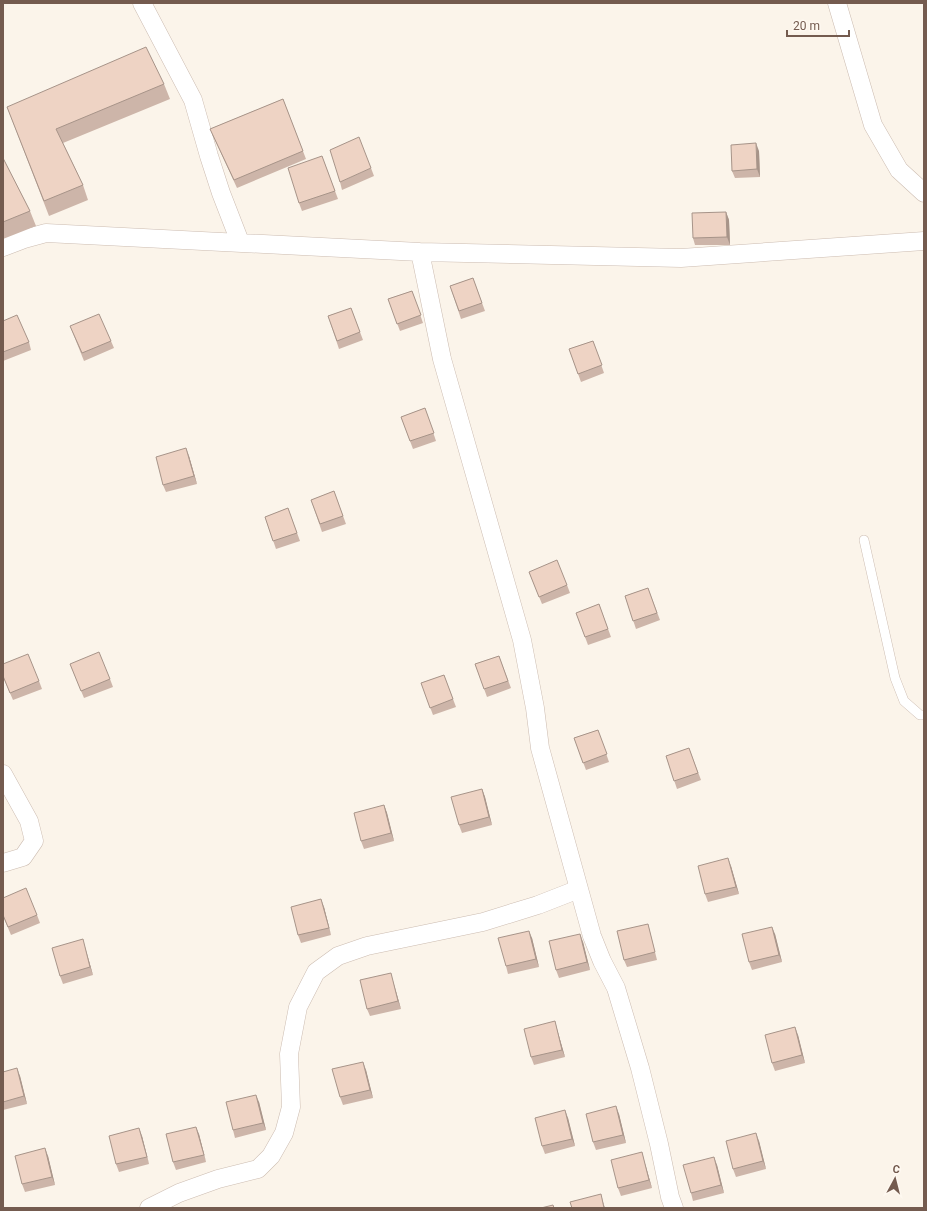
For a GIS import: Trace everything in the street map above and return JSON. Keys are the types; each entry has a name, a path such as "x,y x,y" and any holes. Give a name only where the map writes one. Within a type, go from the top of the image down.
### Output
{"street":[{"path":"142,3 193,100 221,193 240,242"},
{"path":"837,3 873,125 899,170 924,193"},
{"path":"3,247 24,238 46,233 420,252 681,258 924,241"},
{"path":"420,252 442,359 522,640 535,708 540,748 592,936 602,961 616,988 642,1076 659,1144 670,1197 674,1208"},
{"path":"3,774 29,821 34,841 23,857 3,863"},
{"path":"149,1208 179,1192 258,1169 271,1156 284,1133 291,1107 289,1054 298,1007 316,972 338,956 367,946 483,922 580,890"}],"lane":[{"path":"864,540 895,678 904,700 920,715 924,715"}],"building":[{"path":"146,47 164,84 56,129 83,185 44,201 7,107"},
{"path":"283,99 303,151 234,180 210,129"},
{"path":"359,137 371,168 340,182 330,150"},
{"path":"756,143 757,169 732,171 731,145"},
{"path":"322,156 335,191 299,203 288,168"},
{"path":"3,158 30,211 3,222"},
{"path":"726,212 727,237 693,238 692,213"},
{"path":"473,278 482,303 459,311 450,286"},
{"path":"412,291 421,315 397,324 388,299"},
{"path":"351,308 360,332 337,341 328,316"},
{"path":"99,314 111,341 82,353 70,326"},
{"path":"17,315 29,342 3,352 3,321"},
{"path":"593,341 602,365 578,374 569,349"},
{"path":"425,408 434,433 410,441 401,417"},
{"path":"186,448 194,476 163,485 156,457"},
{"path":"334,491 343,516 320,524 311,500"},
{"path":"288,508 297,533 273,541 265,517"},
{"path":"557,560 567,585 539,597 529,572"},
{"path":"648,588 657,613 633,621 625,596"},
{"path":"599,604 608,629 585,637 576,613"},
{"path":"99,652 110,679 81,691 70,664"},
{"path":"28,654 39,681 10,693 3,676 3,664"},
{"path":"499,656 508,681 484,689 475,664"},
{"path":"444,675 453,699 430,708 421,683"},
{"path":"598,730 607,754 583,763 574,738"},
{"path":"689,748 698,773 674,781 666,756"},
{"path":"482,789 489,817 459,825 451,797"},
{"path":"384,805 391,833 361,841 354,813"},
{"path":"728,858 736,887 705,894 698,866"},
{"path":"26,888 37,915 8,927 3,915 3,898"},
{"path":"321,899 329,928 298,935 291,907"},
{"path":"648,924 655,952 624,960 617,931"},
{"path":"772,927 779,955 749,962 742,934"},
{"path":"529,931 536,959 506,966 498,938"},
{"path":"580,934 587,962 556,970 549,941"},
{"path":"83,939 90,967 60,976 52,948"},
{"path":"391,973 398,1001 367,1009 360,980"},
{"path":"555,1021 562,1050 531,1057 524,1029"},
{"path":"795,1027 802,1055 772,1063 765,1035"},
{"path":"363,1062 370,1090 340,1097 332,1069"},
{"path":"17,1068 24,1096 3,1102 3,1072"},
{"path":"256,1095 263,1123 233,1130 226,1102"},
{"path":"616,1106 623,1135 593,1142 586,1114"},
{"path":"565,1110 572,1139 542,1146 535,1118"},
{"path":"196,1127 204,1155 173,1162 166,1134"},
{"path":"139,1128 147,1157 116,1164 109,1136"},
{"path":"756,1133 763,1161 733,1169 726,1141"},
{"path":"45,1148 52,1177 22,1184 15,1156"},
{"path":"642,1152 649,1180 618,1188 611,1160"},
{"path":"714,1157 721,1185 691,1193 683,1165"},
{"path":"601,1194 604,1208 572,1208 570,1202"},
{"path":"553,1205 554,1208 541,1208"}]}
